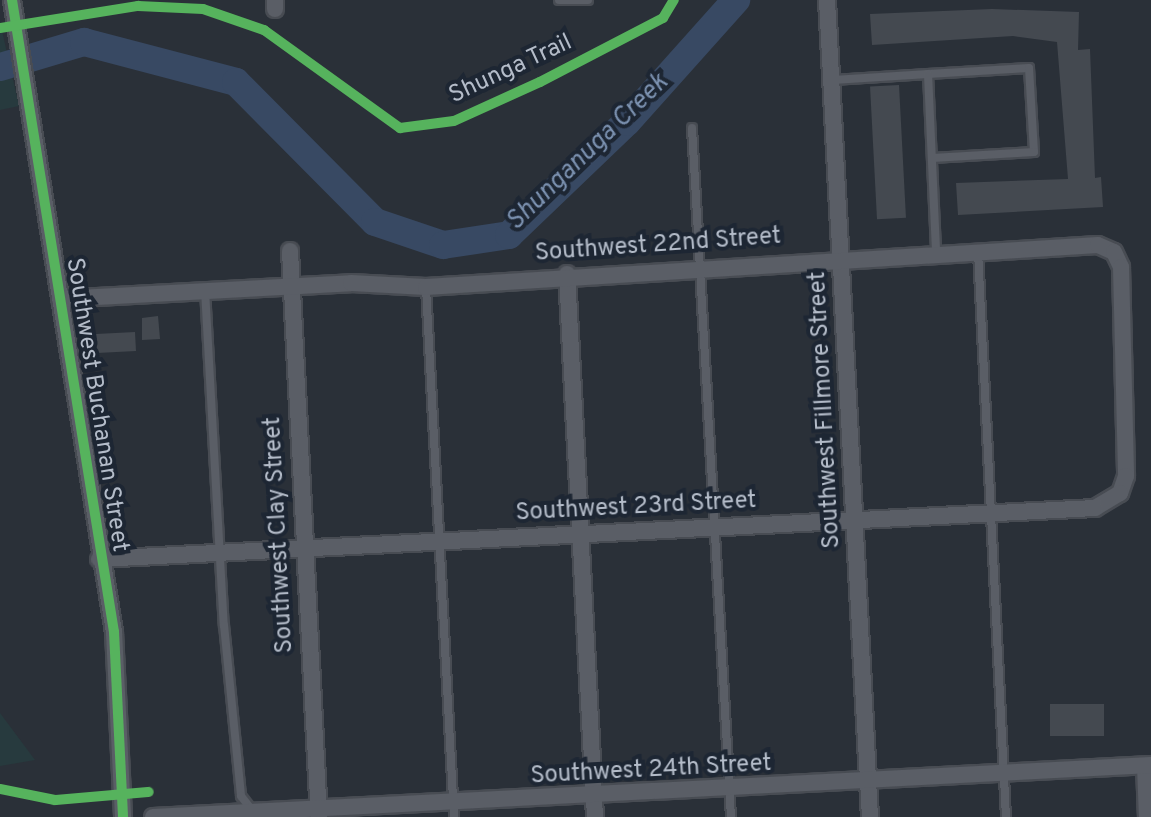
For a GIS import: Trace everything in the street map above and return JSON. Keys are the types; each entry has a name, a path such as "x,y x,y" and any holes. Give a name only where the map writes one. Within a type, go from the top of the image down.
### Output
{"street":[{"name":"Southwest Fillmore Street","path":"827,0 858,520 870,817"},
{"name":"Southwest Buchanan Street","path":"12,1 120,691 123,817"},
{"name":"Southwest 22nd Street","path":"60,299 291,286 426,287 567,274 1098,245 1114,252 1121,267 1125,444"},
{"name":"Southwest Clay Street","path":"290,251 319,814"},
{"path":"567,274 595,817"},
{"name":"Southwest 23rd Street","path":"99,559 1095,508 1113,500 1126,476 1125,444"},
{"path":"1147,817 1148,766"},
{"name":"Southwest 24th Street","path":"153,817 454,811 869,780 1148,766"},
{"path":"123,817 136,817"}],"lane":[{"path":"559,0 588,0"},
{"path":"833,80 1029,68 1034,152 932,158"},
{"path":"928,74 936,252"},
{"path":"692,128 704,266 731,817"},
{"path":"978,250 995,514 1006,817"},
{"path":"426,287 443,541 454,811"},
{"path":"205,290 218,554 241,796 256,816"}],"green space":[{"path":"0,22 19,106 0,110"},
{"path":"0,713 35,760 0,766"}],"building":[{"path":"992,9 1079,12 1078,50 1090,49 1095,178 1101,177 1103,207 958,215 956,183 1068,179 1057,42 1013,36 872,45 870,14"},
{"path":"899,85 906,218 877,219 870,87"},
{"path":"158,316 160,339 142,340 142,318"},
{"path":"135,332 136,351 97,353 96,334"},
{"path":"1050,704 1104,704 1104,736 1050,736"}],"waterway":[{"name":"Shunganuga Creek","path":"0,67 84,42 236,82 375,222 443,245 509,235 627,122 736,0"}],"cycle path":[{"path":"12,0 114,632 123,817"},
{"name":"Shunga Trail","path":"0,28 138,6 203,9 264,30 400,128 454,121 540,82 663,18 674,0"},
{"path":"0,789 55,800 149,792"}]}
